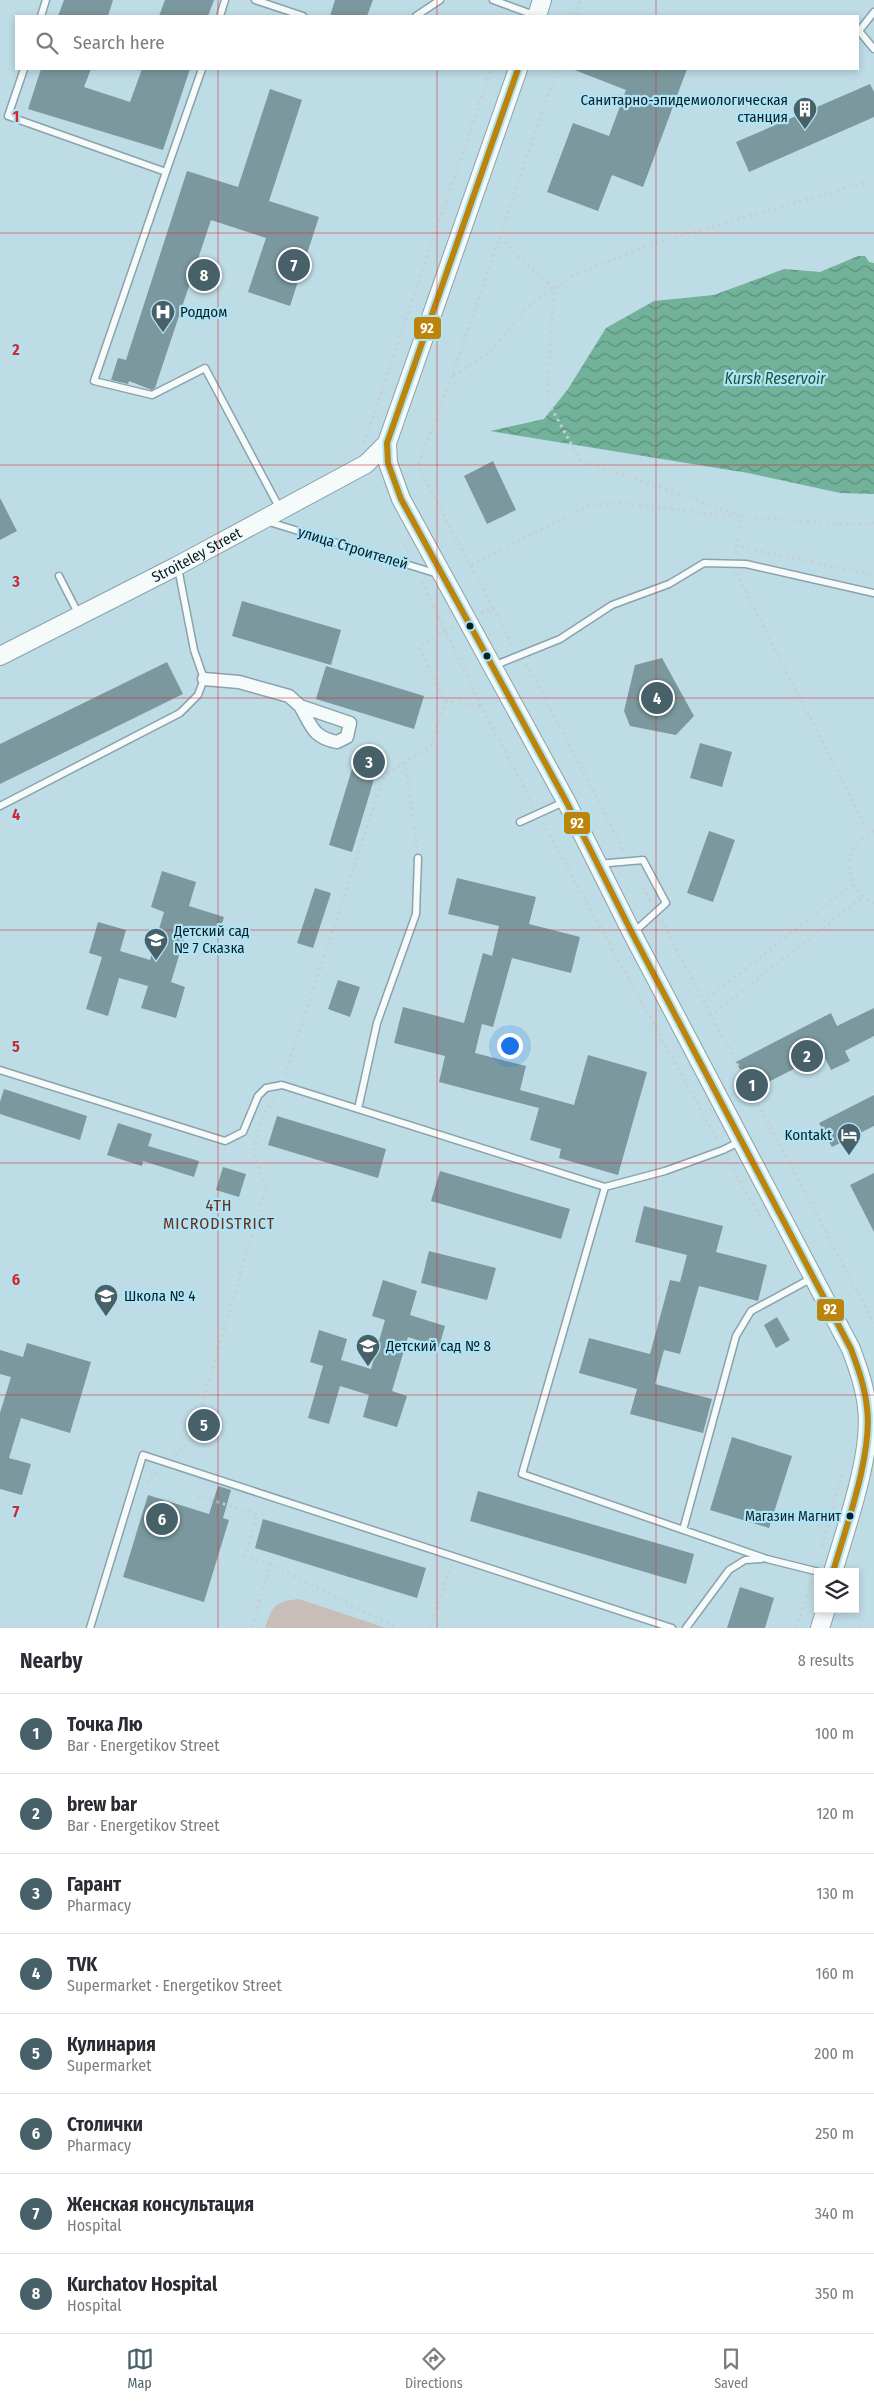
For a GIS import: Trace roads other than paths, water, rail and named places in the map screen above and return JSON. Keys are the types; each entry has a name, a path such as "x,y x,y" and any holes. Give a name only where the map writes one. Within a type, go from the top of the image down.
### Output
{"main road":[{"path":"537,15 542,0"},
{"path":"518,70 387,443 388,464 402,499 566,801 632,933 851,1349 862,1380 868,1409 866,1447 853,1506 834,1568"},
{"name":"Stroiteley Street","path":"0,656 178,566 366,464 387,443"},
{"path":"820,1628 825,1613"}],"street":[{"path":"204,679 239,682 288,696 300,706"}],"lane":[{"path":"41,15 46,0"},
{"path":"220,15 225,0"},
{"path":"255,0 300,15"},
{"path":"418,15 440,0"},
{"path":"494,0 534,15"},
{"path":"874,12 859,31 874,50"},
{"path":"24,70 8,116 166,172"},
{"path":"202,70 94,381 152,395 205,368 281,510"},
{"name":"улица Строителей","path":"262,520 444,576"},
{"path":"492,666 560,639 612,605 669,584 704,564 746,564 874,593"},
{"path":"0,806 180,713 198,695 204,679 194,650 178,566"},
{"path":"59,576 80,616"},
{"path":"520,822 566,801"},
{"path":"358,1109 377,1023 416,914 418,858"},
{"path":"597,864 643,860 666,903 632,933"},
{"path":"0,1070 225,1141 243,1132 258,1096 266,1088 282,1085 605,1187 665,1171 723,1150 742,1140"},
{"path":"605,1187 522,1474 767,1559 814,1571"},
{"path":"682,1530 736,1336 751,1311 814,1277"},
{"path":"90,1628 143,1455 672,1628"},
{"path":"686,1628 729,1570 745,1560 767,1559"}],"water":[{"name":"Kursk Reservoir","path":"858,256 865,256 869,262 874,263 874,494 840,493 748,473 490,431 544,419 568,389 606,328 654,301 714,295 784,269 820,272"}],"place":[{"name":"Санитарно-эпидемиологическая станция","path":"805,130"},
{"name":"Женская консультация","path":"294,265"},
{"name":"Kurchatov Hospital","path":"204,275"},
{"name":"Роддом","path":"163,333"},
{"name":"TVK","path":"657,698"},
{"name":"Гарант","path":"369,762"},
{"name":"Детский сад № 7 Сказка","path":"156,961"},
{"name":"brew bar","path":"807,1056"},
{"name":"Точка Лю","path":"752,1085"},
{"name":"Kontakt","path":"849,1156"},
{"name":"Школа № 4","path":"106,1317"},
{"name":"Детский сад № 8","path":"368,1367"},
{"name":"Кулинария","path":"204,1425"},
{"name":"Магазин Магнит","path":"850,1516"},
{"name":"Столички","path":"162,1519"}],"district":[{"name":"4TH MICRODISTRICT","path":"219,1214"}]}
